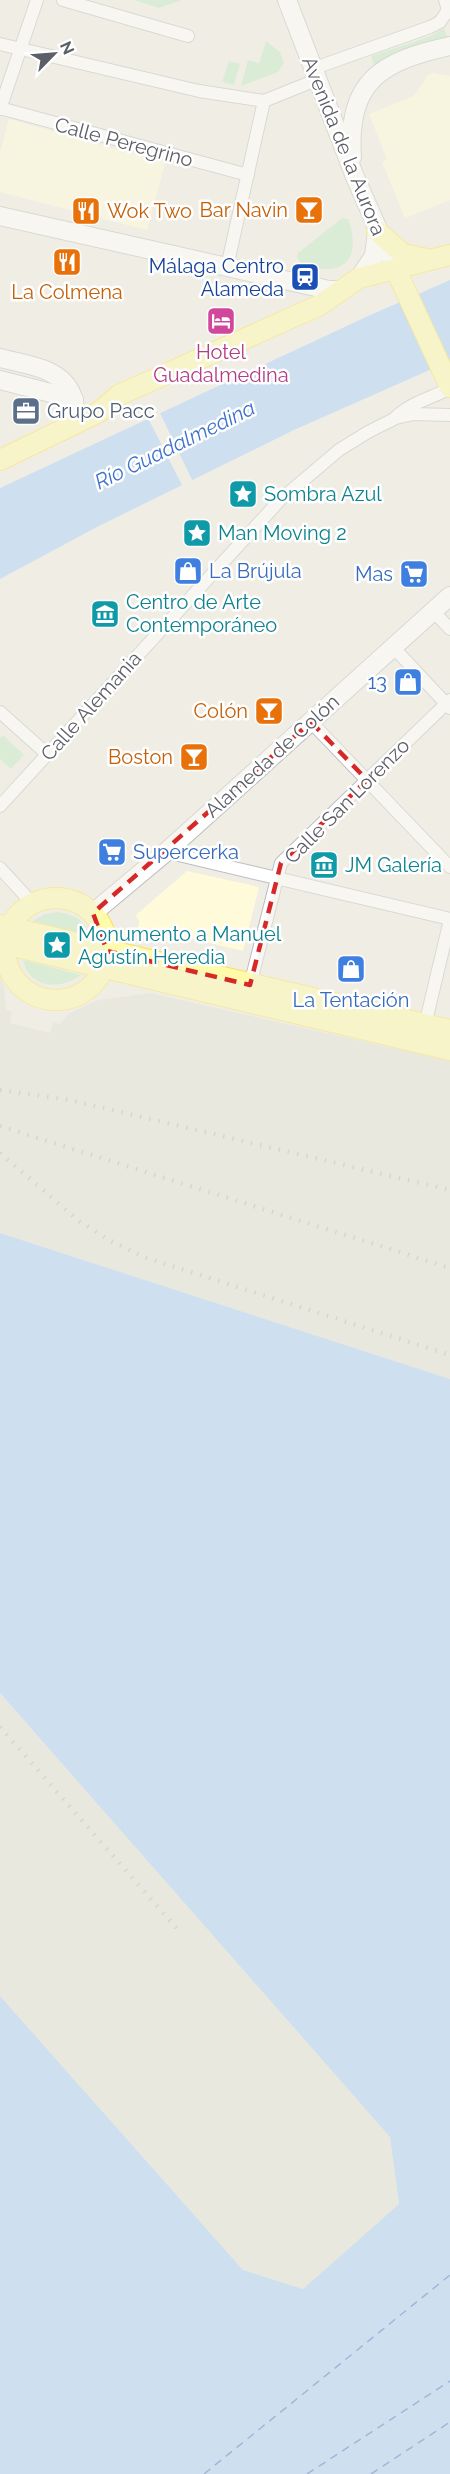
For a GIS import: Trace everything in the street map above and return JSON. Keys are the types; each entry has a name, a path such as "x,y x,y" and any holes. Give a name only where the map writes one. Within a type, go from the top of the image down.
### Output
{"main road":[{"name":"Avenida de la Aurora","path":"287,0 314,75 377,231 448,382"},
{"path":"353,174 351,138 354,113 366,87 384,69 396,62 421,52 450,46"},
{"path":"0,216 329,290 342,290"},
{"path":"377,231 403,254 430,259"},
{"path":"6,454 61,432 99,411 119,396 320,305 359,278 374,256 377,231"},
{"path":"359,278 450,255"},
{"path":"0,358 56,374 65,382 74,399 73,416 61,432"},
{"path":"0,380 74,399"},
{"name":"Alameda de Colón","path":"93,913 166,852 450,596"},
{"path":"55,898 82,905 93,913 101,924 106,938 106,960 96,982 71,999 56,1001 43,999 22,987 12,974 6,960 4,935 21,912 32,903 55,898"},
{"path":"4,935 450,1050"},
{"path":"106,960 250,985 450,1030"}],"street":[{"path":"0,108 38,0"},
{"path":"63,0 188,36"},
{"path":"0,44 199,91 264,101 314,75 430,27 441,21 446,5"},
{"path":"226,267 264,101"},
{"name":"Calle Peregrino","path":"0,108 248,175"},
{"name":"Calle Alemania","path":"0,806 280,500 339,450 396,418 406,407 426,400 448,382"},
{"path":"426,400 432,416"},
{"path":"396,418 413,414 450,416"},
{"path":"433,611 450,628"},
{"path":"393,647 449,704"},
{"name":"Calle San Lorenzo","path":"250,985 282,863 449,704"},
{"path":"0,712 47,754"},
{"path":"310,722 450,867"},
{"path":"166,852 450,920 425,1025"},
{"path":"0,868 32,903"}],"highlighted area":[{"path":"311,722 367,780 281,863 250,985 107,951 93,913"}],"shaded area":[{"path":"433,73 450,76 450,200 405,218 382,162 387,159 369,114 414,96 428,75"},
{"path":"9,119 165,163 147,230 0,192 0,152"},
{"path":"187,871 259,887 243,951 153,929 152,932 138,928 139,921 136,915"},
{"path":"0,977 4,985 6,1010 12,1012 10,1023 50,1033 53,1022 60,1024 68,1014 98,1000 151,993 450,1061 450,1379 0,1233"},
{"path":"0,1693 390,2137 399,2205 303,2289 243,2270 0,1996"}],"green space":[{"path":"134,0 182,0 159,8"},
{"path":"444,28 448,39 375,68 371,56 431,36"},
{"path":"266,41 280,52 284,63 278,72 241,86 248,60 259,63"},
{"path":"229,61 240,64 234,85 222,82"},
{"path":"342,218 348,219 353,236 353,245 348,260 335,268 321,269 300,263 298,253"},
{"path":"3,735 24,755 11,769 0,759 0,738"},
{"path":"58,912 78,919 91,936 33,921 45,914"},
{"path":"23,960 81,975 64,983 47,984 32,977 26,970"}],"water":[{"name":"Río Guadalmedina","path":"450,280 450,361 294,430 97,527 0,579 0,488"},
{"path":"0,1233 450,1379 450,2474 0,2474 0,1996 243,2270 303,2289 399,2204 390,2137 0,1693"}],"pier":[{"path":"159,411 194,484 184,489 147,416"}],"ferry route":[{"path":"204,2474 450,2275"},
{"path":"307,2474 450,2381"},
{"path":"371,2474 450,2422"}],"railway":[{"path":"0,1090 70,1100 450,1190"},
{"path":"0,1126 450,1268"},
{"path":"0,1153 80,1222 144,1257 450,1355"},
{"path":"0,1727 179,1931"}],"place":[{"name":"Bar Navin","path":"309,210"},
{"name":"Wok Two","path":"86,211"},
{"name":"La Colmena","path":"67,262"},
{"name":"Málaga Centro Alameda","path":"305,277"},
{"name":"Hotel Guadalmedina","path":"221,321"},
{"name":"Grupo Pacc","path":"26,411"},
{"name":"Sombra Azul","path":"243,494"},
{"name":"Man Moving 2","path":"197,533"},
{"name":"La Brújula","path":"188,571"},
{"name":"Mas","path":"414,574"},
{"name":"Centro de Arte Contemporáneo","path":"105,614"},
{"name":"13","path":"408,682"},
{"name":"Colón","path":"269,711"},
{"name":"Boston","path":"194,757"},
{"name":"Supercerka","path":"112,852"},
{"name":"JM Galería","path":"324,865"},
{"name":"Monumento a Manuel Agustín Heredia","path":"57,945"},
{"name":"La Tentación","path":"351,969"}]}
